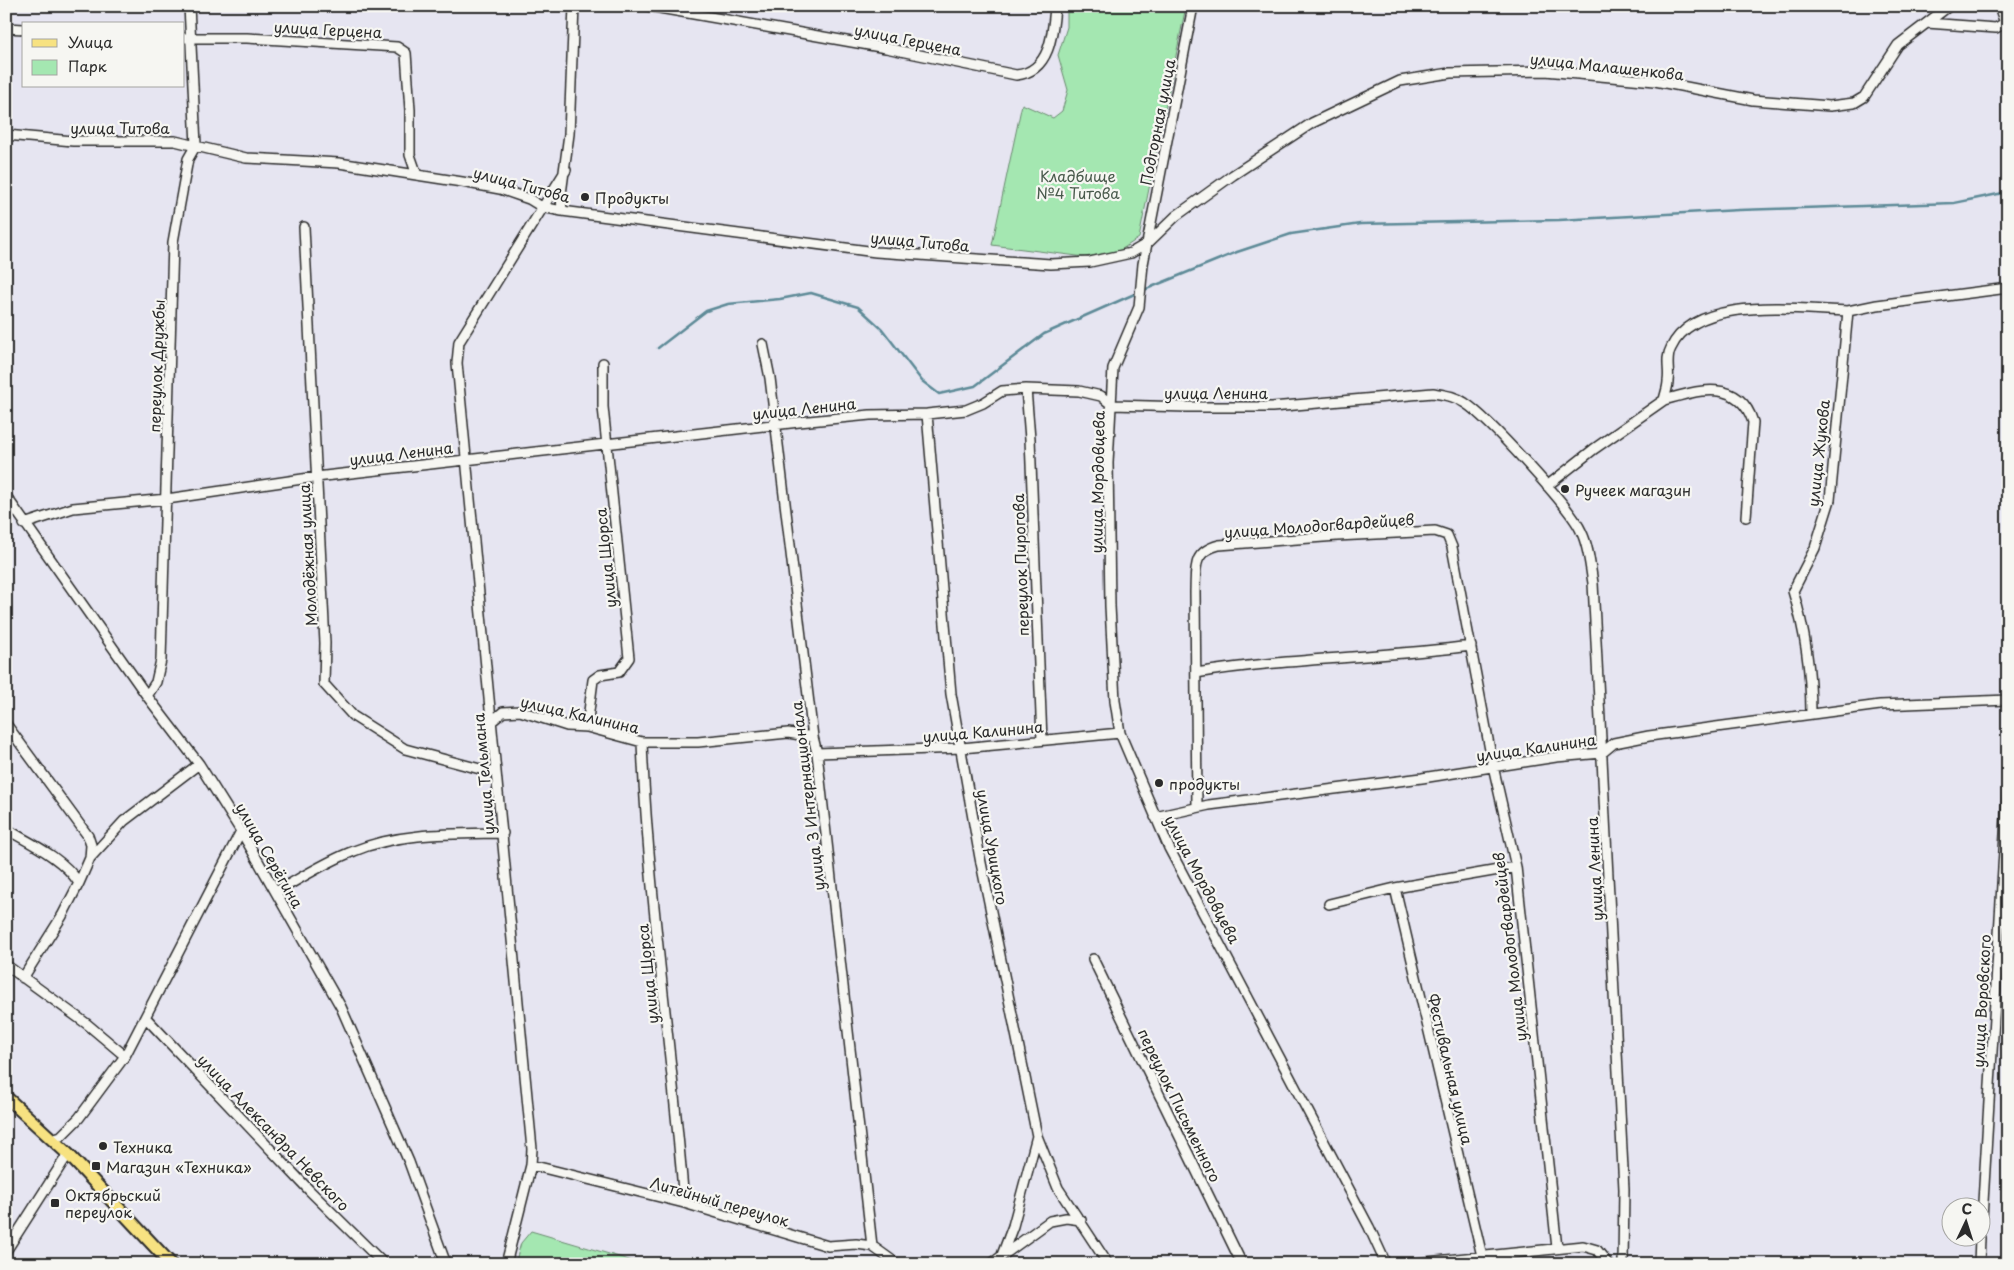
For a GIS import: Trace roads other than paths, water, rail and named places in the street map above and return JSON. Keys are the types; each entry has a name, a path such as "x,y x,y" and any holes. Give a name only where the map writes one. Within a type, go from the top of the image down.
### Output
{"main road":[{"path":"6,1096 68,1154 171,1264"}],"street":[{"path":"188,38 189,6"},
{"path":"562,211 561,194 566,170 574,6"},
{"name":"улица Герцена","path":"648,6 886,48 1016,75 1029,74 1044,58 1052,36 1055,6"},
{"name":"Подгорная улица","path":"1148,243 1193,6"},
{"name":"улица Малашенкова","path":"1148,243 1176,216 1312,123 1400,81 1426,75 1450,73 1545,71 1655,81 1753,100 1830,106 1854,103 1864,97 1898,45 1950,6"},
{"path":"1927,23 2002,27 2006,25 1999,6"},
{"path":"6,28 22,29"},
{"name":"улица Герцена","path":"188,38 397,47 406,53 410,110 410,155 417,175"},
{"name":"переулок Дружбы","path":"147,696 156,682 161,660 173,242 188,159 196,145 188,38"},
{"name":"улица Титова","path":"6,135 73,141 175,141 246,158 339,164 500,189 529,199 542,207 562,211 876,252 1051,264 1090,262 1131,253 1148,243"},
{"name":"улица Тельмана","path":"506,1264 531,1165 531,1139 457,363 459,342 566,170"},
{"name":"Молодёжная улица","path":"304,227 325,644 324,684 353,716 405,749 495,773"},
{"name":"улица Мордовцева","path":"1148,243 1143,264 1141,297 1132,328 1113,368 1108,463 1108,509 1110,606 1115,700 1120,734 1168,848 1369,1227 1386,1264"},
{"path":"1131,253 1138,256 1143,264"},
{"path":"1664,400 1669,380 1668,356 1671,346 1691,324 1708,315 1728,310 1848,311 1877,304 2008,288"},
{"name":"улица Жукова","path":"1811,714 1811,690 1801,618 1793,591 1815,548 1830,500 1848,311"},
{"name":"улица 3 Интернационала","path":"763,344 776,425 813,737 818,753 872,1246"},
{"name":"улица Щорса","path":"587,727 594,680 600,675 619,672 630,658 606,443 603,407 603,363"},
{"name":"улица Ленина","path":"24,524 72,508 167,499 316,477 606,443 870,415 927,414 966,410 983,403 1002,391 1026,389 1079,391 1101,396 1112,405 1272,407 1433,393 1450,395 1466,404 1482,417 1547,486 1581,530 1588,552 1593,583 1624,1189 1623,1264"},
{"name":"переулок Пирогова","path":"1026,389 1030,438 1042,740"},
{"path":"1547,486 1594,449 1664,400 1699,390 1715,390 1730,394 1744,401 1749,408 1753,422 1746,517"},
{"name":"улица Урицкого","path":"927,414 951,694 980,858 1037,1136 1058,1188 1081,1220 1108,1264"},
{"name":"улица Серёгина","path":"6,496 147,696 200,764 276,892 341,1007 409,1162 446,1264"},
{"name":"улица Молодогвардейцев","path":"1197,807 1197,561 1202,552 1220,546 1337,536 1435,531 1446,535 1452,547 1493,766 1516,867 1557,1248"},
{"path":"1196,673 1246,665 1411,654 1471,646"},
{"name":"улица Калинина","path":"1155,817 1197,807 1422,778 1493,766 1602,754 1614,743 1649,736 1880,705 2008,700"},
{"name":"улица Калинина","path":"492,721 503,712 520,711 567,726 587,727 642,742 698,742 788,732 813,737"},
{"path":"6,724 88,836 91,845 90,858"},
{"name":"улица Калинина","path":"818,753 962,748 1120,734"},
{"name":"улица Щорса","path":"642,742 645,826 684,1203"},
{"path":"23,978 62,916 90,858 124,821 200,764"},
{"name":"улица Воровского","path":"1983,1198 2008,784"},
{"path":"6,829 71,870 79,883"},
{"path":"52,1139 61,1136 79,1118 125,1056 241,831"},
{"path":"276,892 354,850 392,840 431,835 503,833"},
{"path":"1329,904 1395,888 1516,867"},
{"name":"Фестивальная улица","path":"1395,888 1482,1256"},
{"name":"переулок Письменного","path":"1093,959 1242,1264"},
{"path":"6,965 87,1024 125,1056"},
{"name":"улица Александра Невского","path":"146,1018 310,1191 384,1264"},
{"path":"1002,1255 1011,1233 1037,1136"},
{"path":"6,1251 68,1154"},
{"name":"Литейный переулок","path":"531,1165 684,1203 828,1246 856,1244 872,1246"},
{"path":"991,1264 1050,1222 1066,1218 1081,1220"},
{"path":"872,1246 897,1264"},
{"path":"1407,1264 1583,1246 1596,1250 1608,1264"},
{"path":"1979,1264 1980,1248"}],"waterway":[{"path":"1144,290 1237,252 1291,234 1360,224 1559,220 1739,210 1954,203 2008,192"},
{"path":"658,348 706,311 728,304 780,299 811,293 858,307 882,329 922,381 939,394 975,386 1044,334 1139,292"}],"place":[{"name":"Продукты","path":"585,197"},
{"name":"Ручеек магазин","path":"1565,489"},
{"name":"продукты","path":"1159,783"},
{"name":"Техника","path":"103,1146"},
{"name":"Магазин «Техника»","path":"96,1166"},
{"name":"Октябрьский переулок","path":"55,1203"}],"park label":[{"name":"Кладбище №4 Титова","path":"1078,184"}]}
